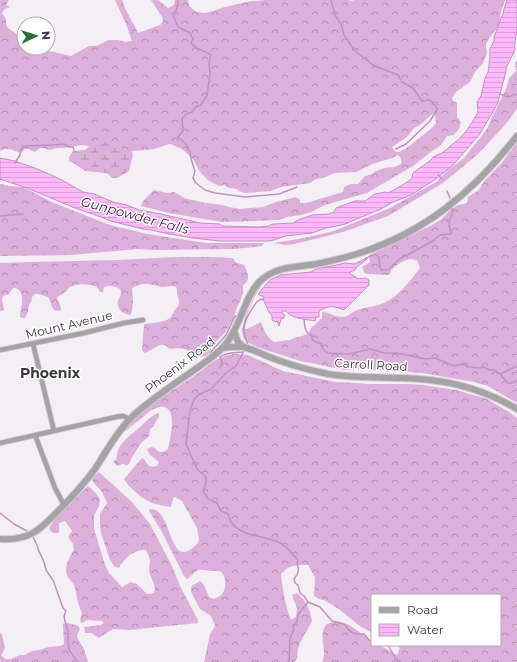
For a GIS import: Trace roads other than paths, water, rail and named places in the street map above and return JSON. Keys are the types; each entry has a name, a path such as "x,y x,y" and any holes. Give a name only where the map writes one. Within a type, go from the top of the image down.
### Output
{"street":[{"name":"Phoenix Road","path":"0,539 17,539 29,535 42,526 64,505 86,480 114,439 130,419 149,402 204,363 222,348 234,331 252,291 259,282 274,272 284,268 318,264 354,255 410,231 444,210 462,196 497,161 517,136"},
{"name":"Mount Avenue","path":"0,350 143,320"},
{"path":"234,331 238,342 244,347"},
{"path":"33,344 54,431"},
{"name":"Carroll Road","path":"222,348 244,347 283,362 316,372 334,375 348,377 420,379 467,386 490,394 517,409"},
{"path":"0,443 116,416 123,416 130,419"},
{"path":"35,435 55,488 64,505"}],"water":[{"name":"Gunpowder Falls","path":"507,0 517,0 517,27 514,52 506,68 498,102 479,135 453,165 436,179 411,195 345,224 312,233 286,236 270,241 220,241 193,238 143,229 111,221 0,179 0,158 15,161 40,170 83,192 94,194 139,210 200,223 220,224 222,226 260,227 273,224 293,223 312,215 329,214 334,212 336,208 355,201 365,201 375,194 385,192 388,193 401,186 412,178 413,173 433,157 442,153 459,139 467,130 477,114 477,102 481,96 488,72 490,49"},
{"path":"367,258 355,270 350,272 350,274 358,279 366,278 369,280 369,285 344,310 334,307 326,308 319,311 319,317 316,317 315,321 295,317 286,311 282,311 285,315 284,318 281,319 279,326 277,321 275,322 272,320 272,316 263,300 264,297 258,294 270,280 280,275 311,272 316,269 346,263 354,264"}],"waterway":[{"path":"178,0 174,17 178,27 190,33 193,39 191,43 193,45 211,55 207,95 201,105 196,107 192,112 186,114 182,119 183,131 178,137 186,144 190,152 195,171 193,178 196,183 205,190 215,193 245,197 279,194 297,187"},
{"path":"331,0 335,15 341,24 344,35 356,52 373,65 398,75 402,82 413,88 422,101 430,100 436,106 437,110 430,121 406,144 396,149"},
{"path":"500,94 508,97 517,94"},
{"path":"15,163 23,146 64,144 69,147 73,147 74,150"},
{"path":"438,175 442,179"},
{"path":"447,191 450,198"},
{"path":"365,259 377,255 379,257 381,270 386,270 398,260 433,241 440,235 450,234 449,223 452,207"},
{"path":"0,216 23,214"},
{"path":"248,345 244,333 244,326 249,313 254,306 259,300 264,299"},
{"path":"210,353 226,335 235,316 238,316"},
{"path":"304,319 305,329 312,336 312,340 321,344 327,353 349,354 370,349 384,353 396,353 426,359 435,358 454,366 463,364 468,367 484,367 489,370 495,370 508,383 517,381"},
{"path":"244,351 236,366 226,373 211,389 198,395 194,400 190,411 186,444 197,469 206,477 203,491 208,499 217,503 221,511 228,514 231,522 236,527 248,534 282,544 298,560 298,570 294,579 295,583 298,585 300,593 308,602 320,607 332,621 344,624 352,632 364,634 371,641"},
{"path":"220,368 222,361 220,357 222,355 243,352"},
{"path":"500,374 517,366"},
{"path":"0,513 14,524 27,531"},
{"path":"33,537 46,570 52,579"},
{"path":"53,580 63,608 66,611 64,616 68,631 69,650 78,662"},
{"path":"288,662 290,638 294,625 297,621 298,615 308,602"},
{"path":"389,646 396,659 401,662"}],"district":[{"name":"Phoenix","path":"50,373"}]}
